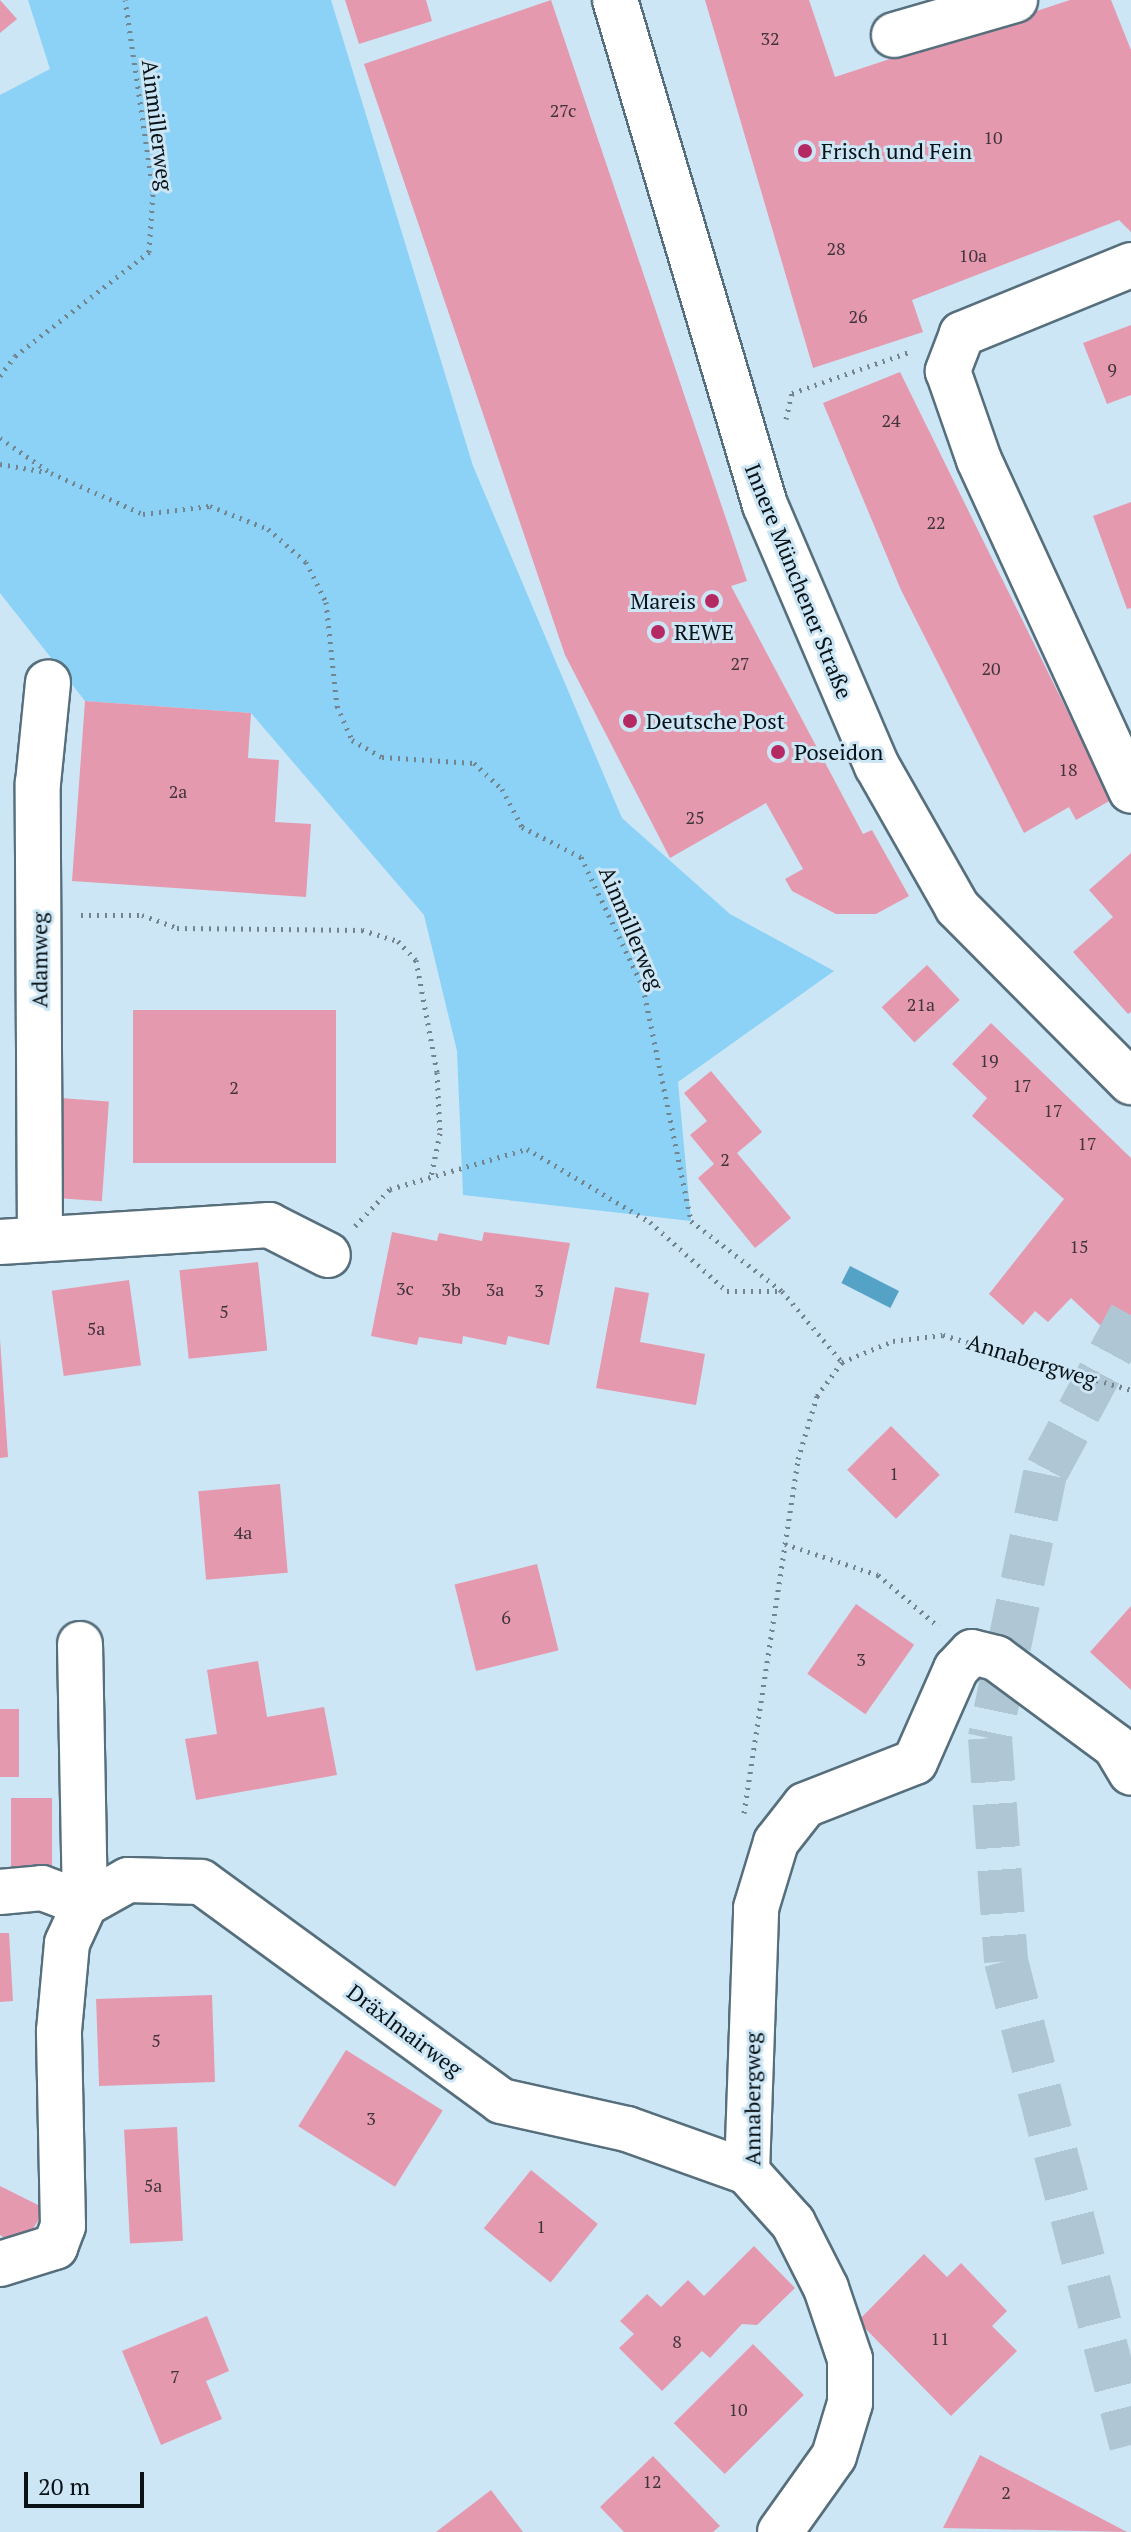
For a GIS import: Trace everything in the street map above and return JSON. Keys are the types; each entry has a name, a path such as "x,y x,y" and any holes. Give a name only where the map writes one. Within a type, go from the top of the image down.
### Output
{"street":[{"name":"Innere Münchener Straße","path":"615,0 765,505 877,766 957,907 1131,1082"},
{"path":"894,35 1015,0"},
{"path":"1131,265 962,334 948,371 979,460 1131,791"},
{"name":"Adamweg","path":"48,682 38,783 38,914 20,1240 269,1225 328,1255"},
{"path":"0,2264 55,2247 63,2226 59,2031 67,1943 85,1904 80,1644"},
{"path":"965,1656 996,1658 1115,1746 1131,1773"},
{"name":"Annabergweg","path":"780,2532 834,2456 850,2403 850,2359 826,2288 793,2223 747,2172 756,1908 771,1853 805,1805 915,1762 965,1656"},
{"name":"Dräxlmairweg","path":"85,1904 128,1880 201,1882 501,2101 627,2129 747,2172"},
{"path":"0,1892 42,1888 85,1904"}],"path":[{"name":"Ainmillerweg","path":"0,376 15,356 149,252 153,191 125,0"},
{"path":"782,435 792,393 864,367"},
{"name":"Ainmillerweg","path":"0,438 51,473 143,514 210,506 268,529 306,562 326,602 337,706 352,740 382,757 474,763 502,789 522,827 581,857 643,987 691,1221 782,1291"},
{"path":"0,464 51,473"},
{"path":"38,914 142,915 177,928 362,930 398,941 416,960 437,1072 440,1133 431,1177"},
{"path":"328,1255 390,1189 527,1149 650,1222 727,1291 782,1291 842,1362 817,1396 785,1544 743,1817"},
{"name":"Annabergweg","path":"842,1362 893,1341 943,1335 1131,1390"},
{"path":"785,1544 895,1584 965,1656"}],"shaded area":[{"path":"28,0 331,0 473,466 622,818 730,914 834,971 678,1082 691,1221 463,1195 457,1051 424,915 251,713 85,701 0,593 0,95 50,69"},
{"path":"850,1266 899,1291 890,1308 841,1283"}],"building":[{"path":"0,0 17,19 0,33"},
{"path":"345,0 426,0 432,21 359,44"},
{"path":"551,0 747,581 731,586 863,834 872,830 909,896 876,914 836,914 792,891 785,879 803,869 766,803 670,858 565,655 364,64"},
{"path":"705,0 809,0 835,77 1070,0 1111,0 1131,50 1131,232 1119,220 912,300 923,332 813,368"},
{"path":"1131,325 1131,395 1107,404 1083,343"},
{"path":"900,372 1111,800 1076,820 1069,807 1024,833 901,590 823,403"},
{"path":"1131,502 1131,608 1127,609 1093,516"},
{"path":"85,701 251,713 248,758 279,760 275,822 311,824 306,897 72,881"},
{"path":"1131,853 1131,1012 1128,1014 1073,952 1113,917 1089,890"},
{"path":"927,965 960,1000 914,1042 882,1007"},
{"path":"133,1010 336,1010 336,1163 133,1163"},
{"path":"991,1023 1131,1158 1131,1354 1071,1298 1048,1322 1035,1311 1023,1325 989,1294 1064,1199 972,1116 987,1098 952,1064"},
{"path":"711,1071 762,1132 737,1153 791,1218 755,1248 698,1178 714,1164 690,1135 707,1121 684,1093"},
{"path":"60,1098 109,1101 102,1201 53,1198"},
{"path":"392,1232 437,1241 439,1233 482,1241 484,1232 570,1243 549,1345 508,1336 506,1345 463,1336 462,1344 419,1337 417,1345 371,1336"},
{"path":"258,1262 267,1351 189,1359 179,1270"},
{"path":"129,1280 141,1365 64,1376 52,1291"},
{"path":"615,1287 649,1293 640,1342 705,1354 696,1405 596,1388"},
{"path":"0,1339 8,1457 0,1458"},
{"path":"891,1426 940,1475 896,1519 847,1470"},
{"path":"280,1484 288,1573 206,1580 198,1491"},
{"path":"537,1564 559,1650 476,1671 455,1585"},
{"path":"856,1604 914,1645 865,1714 807,1674"},
{"path":"1131,1606 1131,1690 1090,1652"},
{"path":"258,1661 267,1717 324,1707 337,1775 196,1800 185,1739 217,1734 207,1670"},
{"path":"0,1709 19,1709 19,1777 0,1777"},
{"path":"11,1798 52,1798 52,1882 11,1882"},
{"path":"0,1933 9,1933 13,2001 0,2002"},
{"path":"212,1995 215,2082 99,2086 96,1999"},
{"path":"346,2050 443,2110 395,2187 298,2126"},
{"path":"177,2127 183,2241 130,2244 124,2130"},
{"path":"531,2170 598,2224 551,2282 484,2228"},
{"path":"0,2186 46,2209 20,2248 0,2235"},
{"path":"754,2246 795,2288 757,2325 742,2324 710,2358 702,2351 662,2391 619,2348 634,2334 620,2321 647,2294 661,2307 688,2280 704,2296"},
{"path":"924,2254 947,2277 961,2263 1007,2311 992,2326 1017,2351 951,2416 858,2321"},
{"path":"207,2316 229,2371 206,2381 222,2419 161,2445 122,2351"},
{"path":"753,2344 804,2395 725,2474 674,2423"},
{"path":"980,2455 1127,2532 943,2528"},
{"path":"653,2456 720,2526 713,2532 624,2532 600,2507"},
{"path":"491,2490 523,2532 436,2532"}],"tunnel":[{"path":"1131,1315 1045,1474 990,1738 1006,1961 1131,2445"}],"place":[{"name":"Frisch und Fein","path":"805,151"},
{"name":"Mareis","path":"712,601"},
{"name":"REWE","path":"658,632"},
{"name":"Deutsche Post","path":"630,721"},
{"name":"Poseidon","path":"778,752"}]}
